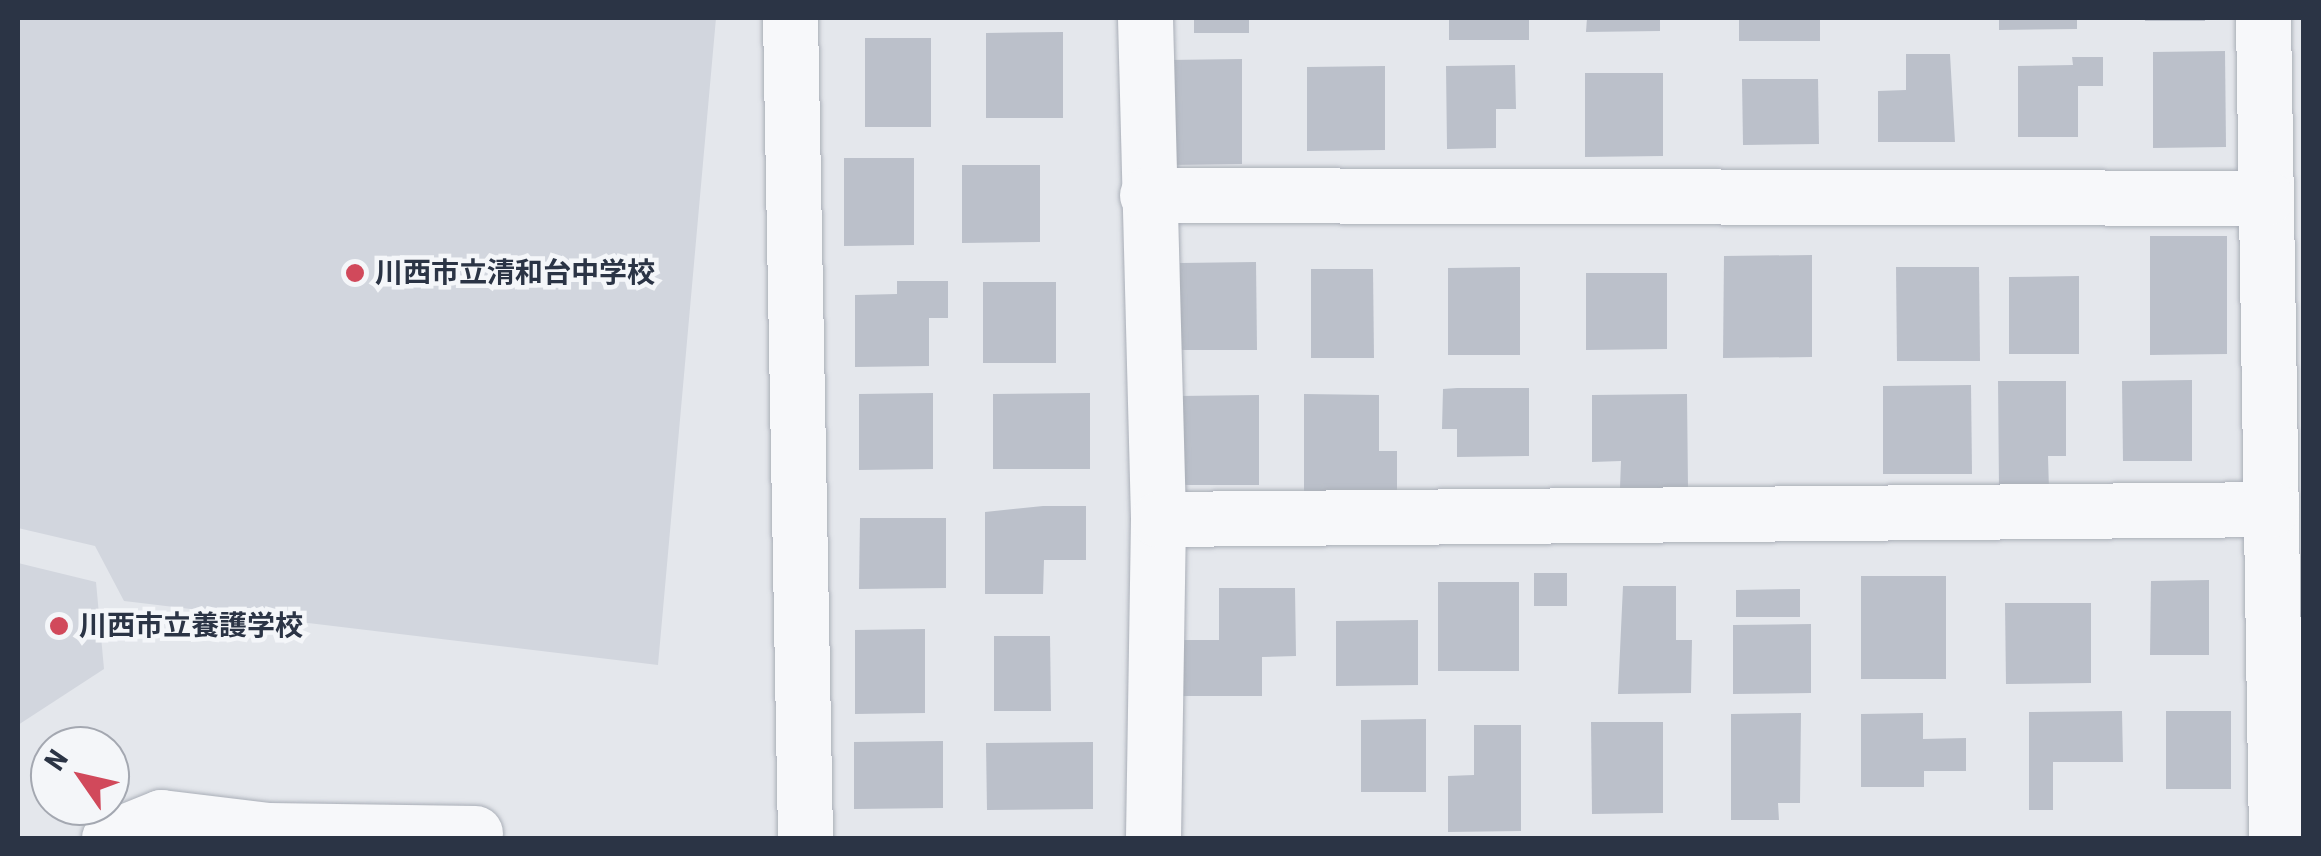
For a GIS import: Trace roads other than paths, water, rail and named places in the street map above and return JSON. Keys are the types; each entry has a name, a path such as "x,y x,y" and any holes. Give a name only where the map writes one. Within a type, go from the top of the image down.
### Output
{"street":[{"path":"790,18 806,838"},
{"path":"1146,18 1147,195 1158,520 1153,838"},
{"path":"2263,18 2276,838"},
{"path":"1147,195 2266,198"},
{"path":"1158,520 2271,509"},
{"path":"108,838 160,816 268,830 475,833 468,838"}],"place":[{"name":"川西市立清和台中学校","path":"355,273"},
{"name":"川西市立養護学校","path":"59,626"}]}
